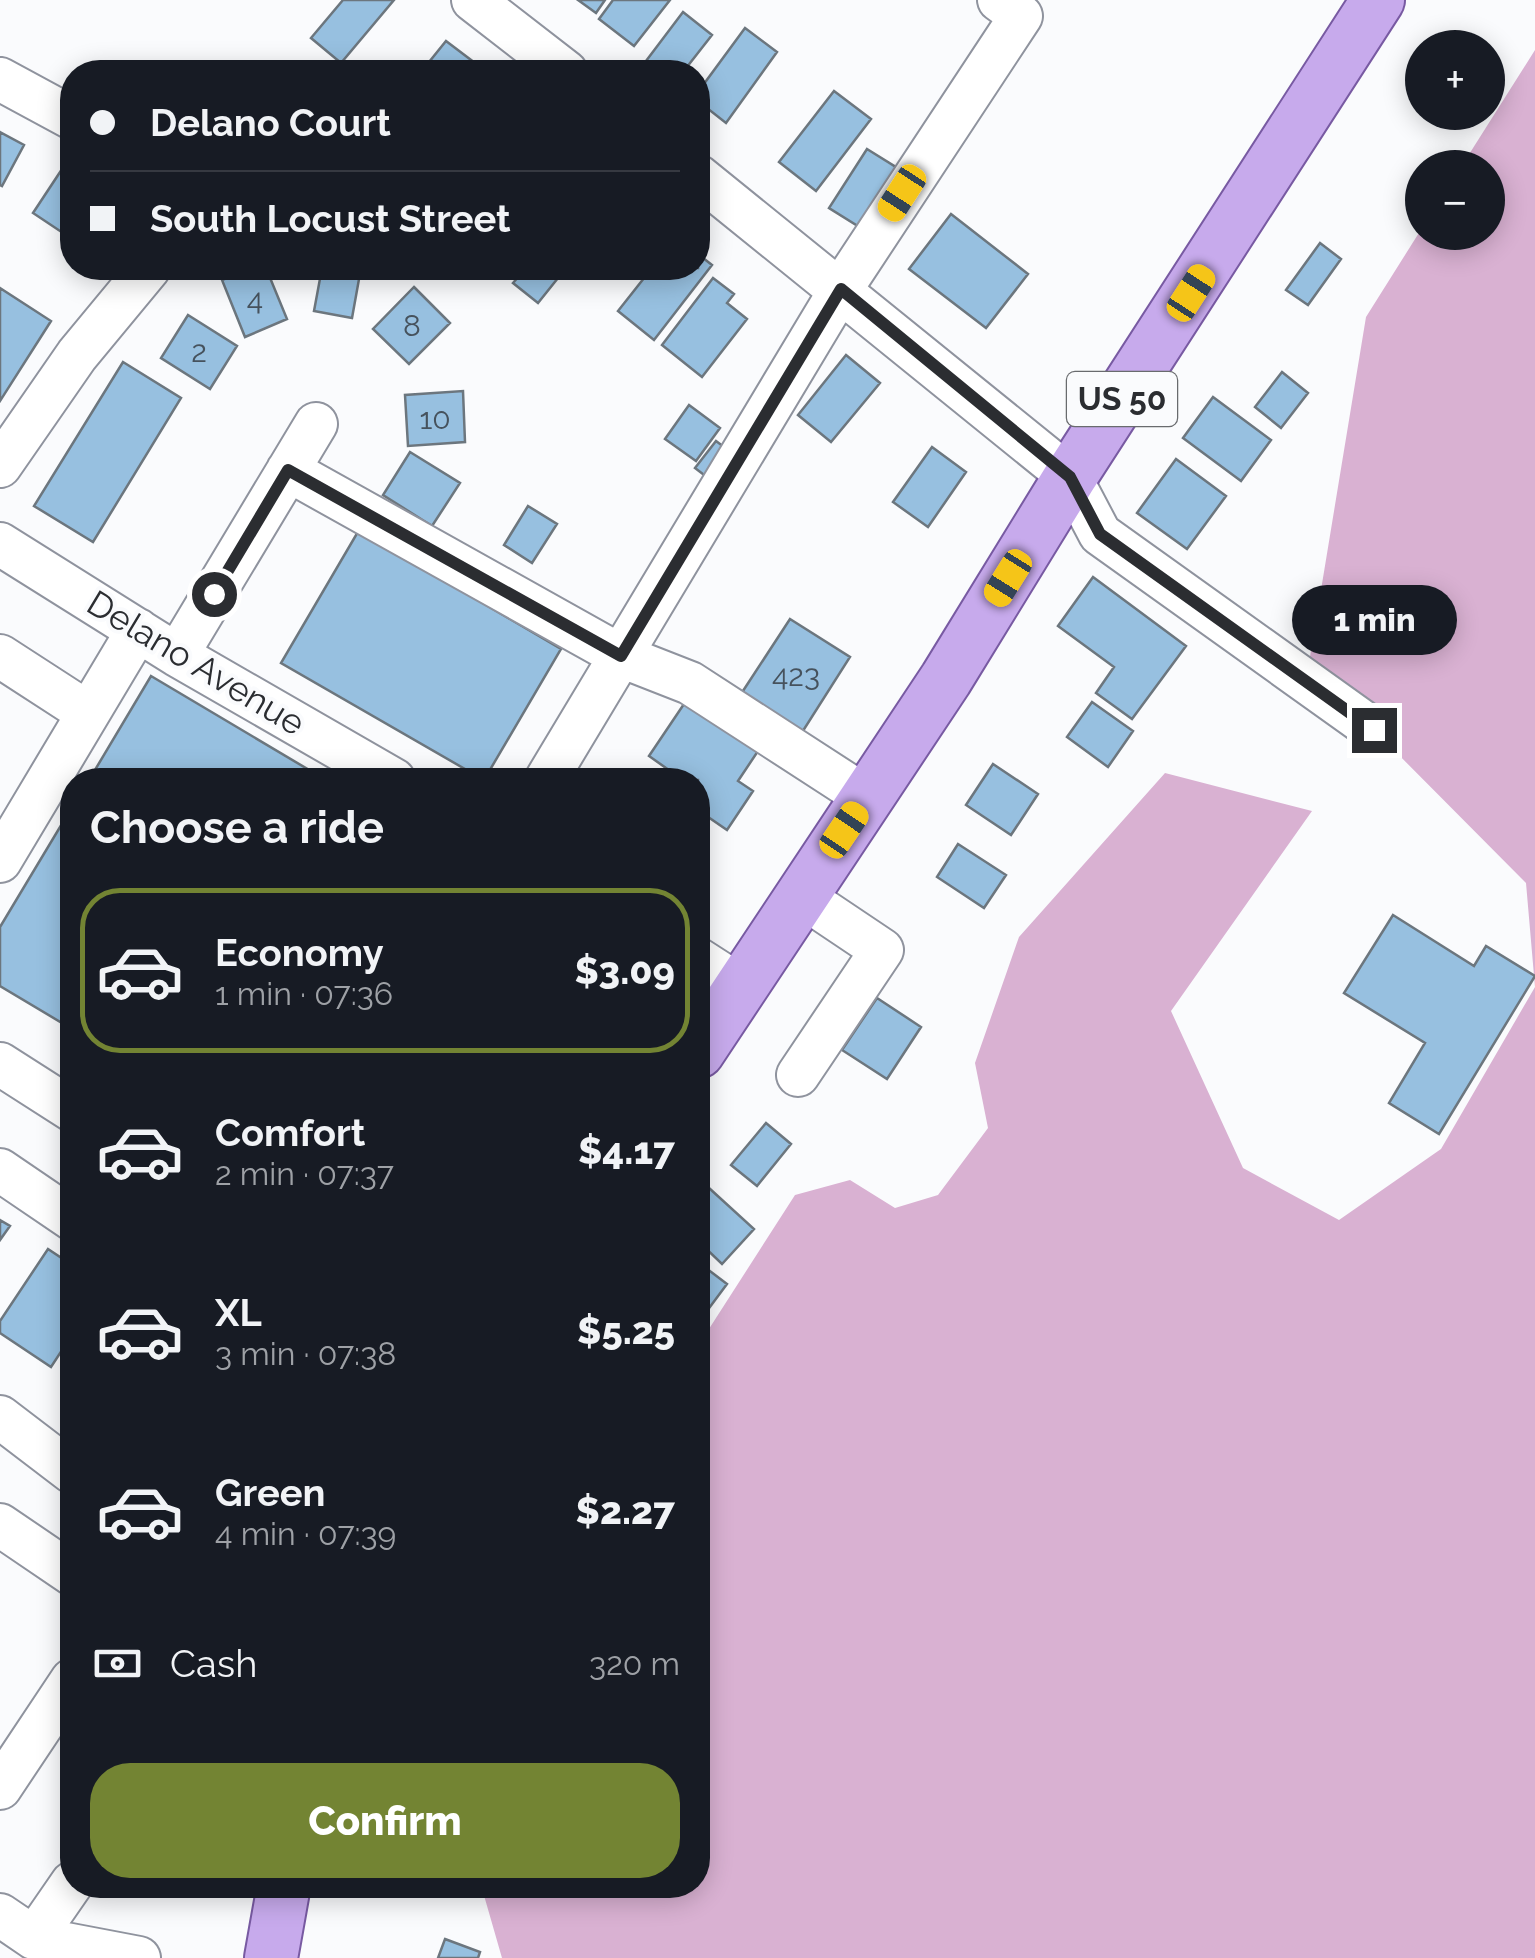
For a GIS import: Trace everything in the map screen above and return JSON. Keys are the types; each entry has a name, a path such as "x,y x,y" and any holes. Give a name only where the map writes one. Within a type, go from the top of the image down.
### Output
{"main road":[{"name":"US 50","path":"710,1006 719,972 800,895 946,678 1070,477 1378,0"},
{"path":"271,1958 282,1898"}],"street":[{"path":"473,0 550,60"},
{"path":"553,768 1017,5"},
{"path":"0,79 60,112"},
{"path":"710,185 1070,477 1100,534 1374,730"},
{"path":"0,466 77,355 139,280"},
{"path":"177,655 316,424"},
{"path":"288,470 621,656 690,683 866,797"},
{"name":"Delano Avenue","path":"0,544 177,655 373,768"},
{"path":"0,861 138,630"},
{"path":"0,656 88,712"},
{"path":"798,1075 882,950 800,895"},
{"path":"0,1064 60,1102"},
{"path":"0,1170 60,1211"},
{"path":"0,1417 60,1463"},
{"path":"0,1525 60,1566"},
{"path":"0,1788 60,1698"},
{"path":"17,1926 60,1892"},
{"path":"17,1926 139,1958"}],"shaded area":[{"path":"1535,50 1535,987 1526,883 1374,730 1306,681 1366,317 1408,250 1505,250 1505,150 1472,150 1484,130 1505,130 1505,97"},
{"path":"1165,773 1312,811 1171,1011 1243,1168 1339,1220 1441,1149 1535,987 1535,1958 502,1958 485,1898 710,1898 710,1327 795,1195 850,1180 895,1208 938,1195 988,1128 975,1063 1019,937"}],"building":[{"path":"343,0 394,0 344,60 337,60 311,38"},
{"path":"578,0 605,0 596,13"},
{"path":"613,0 670,0 634,46 599,19"},
{"path":"683,12 712,35 692,60 647,60"},
{"path":"745,28 777,52 726,123 710,110 710,76"},
{"path":"446,41 471,60 431,60"},
{"path":"834,91 871,119 816,191 779,162"},
{"path":"0,132 24,145 2,186 0,185"},
{"path":"867,149 899,169 861,228 829,208"},
{"path":"60,172 60,231 33,213"},
{"path":"951,214 1028,274 986,328 909,269"},
{"path":"1320,243 1341,259 1308,305 1286,290"},
{"path":"713,278 734,294 727,303 747,319 702,377 662,345"},
{"path":"222,280 271,280 287,319 245,337"},
{"path":"320,280 359,280 352,318 314,311"},
{"path":"516,280 556,280 538,303 513,283"},
{"path":"643,280 700,280 654,340 618,311"},
{"path":"414,287 450,323 409,364 373,329"},
{"path":"0,288 51,321 0,401"},
{"path":"188,315 237,346 210,389 161,358"},
{"path":"846,355 880,383 831,442 798,415"},
{"path":"123,362 181,398 93,542 34,506"},
{"path":"1282,372 1308,393 1281,428 1255,407"},
{"path":"463,391 465,442 408,446 405,395"},
{"path":"1213,397 1271,440 1241,481 1183,438"},
{"path":"689,405 720,428 696,461 665,439"},
{"path":"716,441 732,453 712,481 695,468"},
{"path":"932,447 966,472 928,527 893,502"},
{"path":"410,452 460,483 432,526 383,495"},
{"path":"1176,459 1226,496 1187,549 1137,513"},
{"path":"528,506 557,524 532,563 504,545"},
{"path":"359,530 561,649 491,768 463,768 281,663"},
{"path":"1093,577 1186,646 1132,719 1096,693 1114,667 1058,626"},
{"path":"790,619 850,657 801,734 741,694"},
{"path":"151,676 306,768 96,768"},
{"path":"690,695 762,745 738,781 753,791 727,830 710,818 710,768 666,768 649,756"},
{"path":"1092,702 1133,731 1108,767 1067,737"},
{"path":"993,764 1038,794 1011,835 966,805"},
{"path":"60,827 60,1022 0,986 0,927"},
{"path":"958,844 1006,875 984,908 937,877"},
{"path":"1393,915 1474,966 1486,946 1535,976 1439,1134 1389,1103 1425,1043 1344,993"},
{"path":"877,998 921,1027 887,1079 842,1050"},
{"path":"766,1123 791,1144 757,1186 731,1165"},
{"path":"710,1189 754,1229 722,1264 710,1252"},
{"path":"0,1220 10,1226 0,1240"},
{"path":"48,1249 60,1257 60,1353 51,1367 0,1333 0,1321"},
{"path":"710,1271 727,1284 710,1307"},
{"path":"445,1939 480,1952 478,1958 438,1958"}],"route":[{"path":"214,594 288,470 621,656 841,289 1070,477 1100,534 1374,730"}]}
